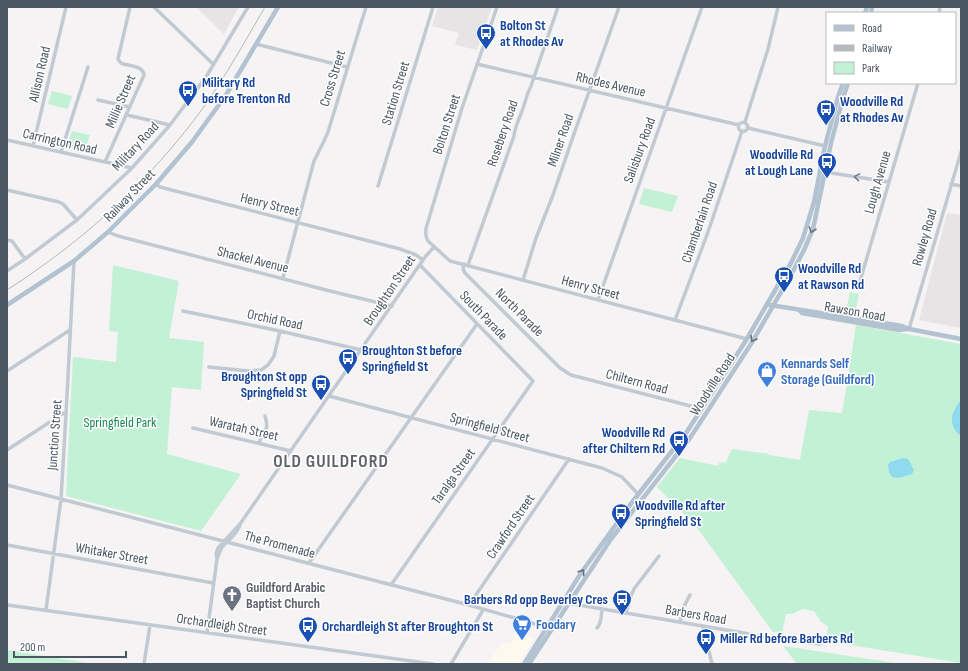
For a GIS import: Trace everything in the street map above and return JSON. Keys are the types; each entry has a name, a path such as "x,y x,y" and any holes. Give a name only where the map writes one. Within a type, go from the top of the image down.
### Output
{"main road":[{"name":"Railway Street","path":"7,305 74,260 108,232 156,184 192,142 226,95 278,7"},
{"name":"Woodville Road","path":"524,664 581,573 642,488 686,433 702,409 747,339 791,263 803,238 814,202 825,146 842,84"},
{"name":"Woodville Road","path":"529,664 611,539 690,438 751,344 804,250 813,229 831,142 848,84"},
{"name":"Rawson Road","path":"766,304 902,326 909,329 961,339"}],"street":[{"name":"Allison Road","path":"33,146 66,7"},
{"name":"Millie Street","path":"105,162 144,77 144,73 138,67 123,64 118,59 130,7"},
{"path":"154,7 213,64"},
{"name":"Military Road","path":"7,271 77,220 132,168 170,125 206,76 248,7"},
{"name":"Cross Street","path":"283,278 314,161 328,132 366,7"},
{"name":"Station Street","path":"378,186 433,7"},
{"name":"Bolton Street","path":"434,247 426,238 426,225 462,108 498,7"},
{"name":"Rosebery Road","path":"466,265 514,136 526,96 558,7"},
{"name":"Milner Road","path":"523,280 536,238 553,195 619,7"},
{"name":"Salisbury Road","path":"598,300 702,7"},
{"path":"745,122 768,49 778,7"},
{"path":"256,44 347,68"},
{"name":"Rhodes Avenue","path":"477,64 739,125"},
{"path":"61,152 88,67"},
{"name":"Lough Avenue","path":"858,288 918,84"},
{"path":"98,100 130,107"},
{"path":"126,115 170,125"},
{"path":"745,122 742,122 739,125 742,131 748,128 825,146"},
{"path":"745,122 748,124 748,128"},
{"name":"Chamberlain Road","path":"675,320 742,131"},
{"name":"Carrington Road","path":"7,140 132,168"},
{"name":"Rowley Road","path":"909,329 961,152"},
{"path":"825,172 889,182"},
{"name":"Henry Street","path":"156,184 160,187 400,249 416,255 423,260"},
{"path":"951,184 961,186"},
{"path":"7,190 59,202 63,204 77,220"},
{"name":"Shackel Avenue","path":"108,232 126,238 392,306"},
{"path":"7,240 12,241 25,259"},
{"name":"Broughton Street","path":"207,633 217,559 222,547 226,541 234,536 238,531 240,524 392,306 425,256 434,247"},
{"name":"Henry Street","path":"434,247 450,261 747,339"},
{"name":"Junction Street","path":"46,610 61,499 74,260"},
{"name":"South Parade","path":"420,265 533,381"},
{"name":"North Parade","path":"466,265 463,269 465,273 560,368 567,373"},
{"name":"Orchid Road","path":"183,311 280,331 361,350"},
{"path":"309,563 477,324"},
{"path":"7,371 70,330"},
{"path":"209,367 248,371 261,370 268,365 274,356 280,331"},
{"name":"Chiltern Road","path":"567,373 702,409"},
{"name":"Taralga Street","path":"391,585 533,381"},
{"name":"Springfield Street","path":"329,396 602,468 618,474 627,480 638,494"},
{"path":"7,450 59,416 64,413 66,414"},
{"path":"259,443 267,428 265,416"},
{"name":"Waratah Street","path":"193,428 291,451"},
{"name":"Crawford Street","path":"469,605 569,459"},
{"name":"The Promenade","path":"7,485 469,605 546,627"},
{"name":"Whitaker Street","path":"7,545 213,583"},
{"path":"626,613 634,589 660,556"},
{"path":"680,622 683,608 690,595"},
{"name":"Barbers Road","path":"569,602 573,604 754,636 820,644"},
{"name":"Orchardleigh Street","path":"7,605 433,664"},
{"path":"597,628 601,621 602,609"},
{"path":"452,664 483,610"},
{"path":"144,664 150,625"},
{"path":"703,626 712,664"}],"shaded area":[{"path":"196,7 239,7 224,34"},
{"path":"438,7 492,7 477,50 455,45 459,33 432,26"},
{"path":"947,213 961,215 961,328 919,320"},
{"path":"516,634 534,639 519,664 488,664 502,642 511,643"}],"green space":[{"path":"52,91 72,96 68,109 48,104"},
{"path":"72,131 90,135 84,152 68,149 67,146"},
{"path":"644,188 678,196 672,212 639,204"},
{"name":"Springfield Park","path":"113,265 179,281 169,338 204,342 201,390 172,387 167,454 241,474 201,531 66,496 73,357 116,362 118,332 109,331"},
{"path":"850,292 859,294 854,317 845,315"},
{"path":"856,325 961,344 961,663 826,641 828,626 821,622 814,611 803,609 792,614 786,614 782,633 773,632 695,525 657,487 680,458 718,466 719,463 726,462 732,449 766,453 769,455 800,460 809,410 842,413"},
{"path":"783,646 902,664 797,664"},
{"path":"7,650 94,664 7,664"}],"water":[{"path":"961,400 961,436 952,423 952,418 955,409"},
{"path":"903,458 908,459 914,470 912,474 899,478 892,477 889,472 888,465 890,462"}],"railway":[{"path":"7,290 35,271 88,230 138,185 161,160 203,108 265,7"}],"place":[{"name":"Bolton St at Rhodes Av","path":"486,50"},
{"name":"Military Rd before Trenton Rd","path":"188,107"},
{"name":"Woodville Rd at Rhodes Av","path":"826,126"},
{"name":"Woodville Rd at Lough Lane","path":"827,179"},
{"name":"Woodville Rd at Rawson Rd","path":"784,293"},
{"name":"Broughton St before Springfield St","path":"348,375"},
{"name":"Kennards Self Storage (Guildford)","path":"767,388"},
{"name":"Broughton St opp Springfield St","path":"321,401"},
{"name":"Woodville Rd after Chiltern Rd","path":"679,457"},
{"name":"Woodville Rd after Springfield St","path":"621,530"},
{"name":"Guildford Arabic Baptist Church","path":"232,612"},
{"name":"Barbers Rd opp Beverley Cres","path":"622,616"},
{"name":"Foodary","path":"522,641"},
{"name":"Orchardleigh St after Broughton St","path":"308,643"},
{"name":"Miller Rd before Barbers Rd","path":"706,655"}],"district":[{"name":"OLD GUILDFORD","path":"331,461"}]}
